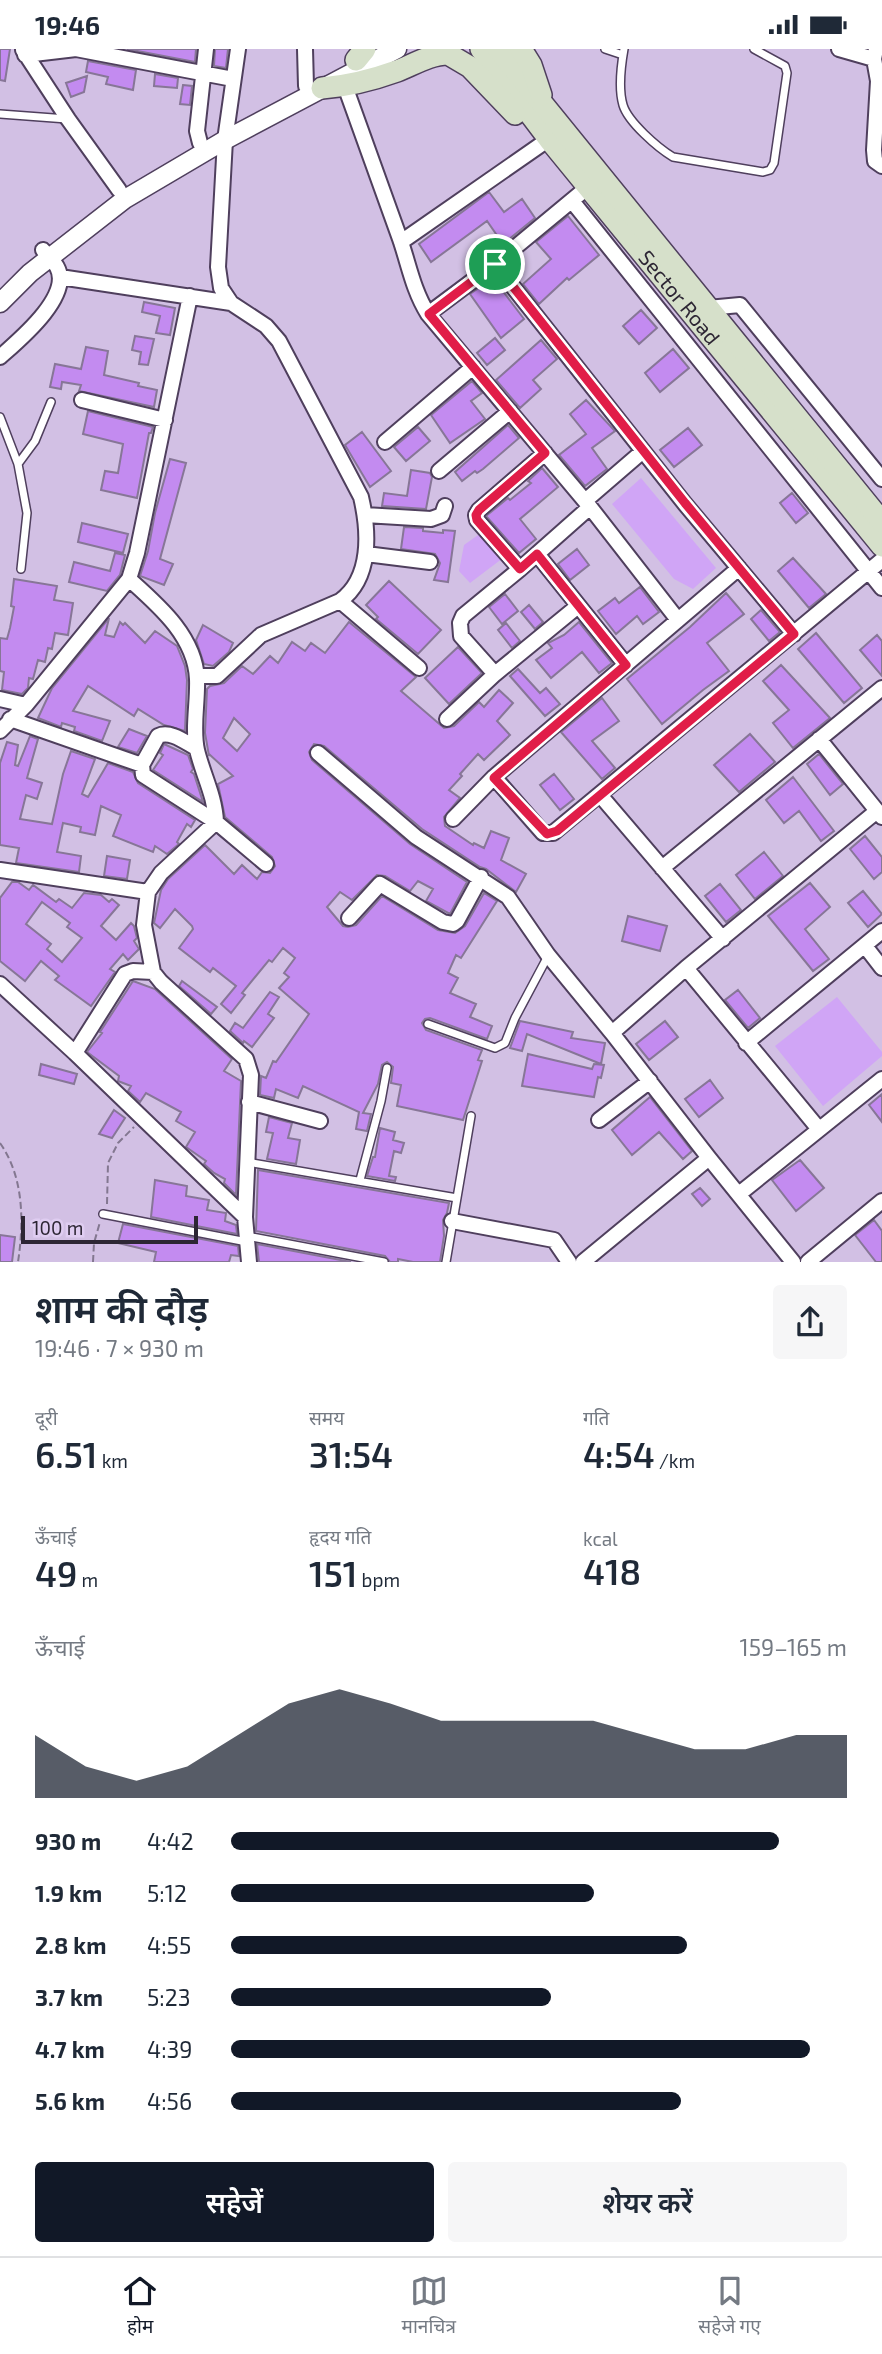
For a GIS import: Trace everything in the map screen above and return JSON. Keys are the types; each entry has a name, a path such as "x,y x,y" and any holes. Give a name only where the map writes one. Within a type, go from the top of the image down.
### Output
{"main road":[{"name":"Sector Road","path":"481,49 545,134 595,182 708,309 882,522"},
{"name":"Sector Road","path":"498,49 543,105 595,182 882,546"},
{"path":"521,49 531,65 543,105"},
{"path":"314,87 345,86 374,79 448,54 470,67 527,124 545,134"}],"street":[{"path":"119,190 24,52 76,49 233,79"},
{"path":"200,142 197,131 206,49"},
{"path":"230,303 221,288 218,267 226,134 238,49"},
{"path":"305,49 314,87"},
{"path":"314,87 360,54 376,49"},
{"path":"0,289 125,199 226,134 314,87 397,49"},
{"path":"839,49 875,54 880,82 874,150 875,161 882,166"},
{"path":"345,86 401,242 418,299 588,504 678,620"},
{"path":"0,303 46,254 119,190 200,142 226,134"},
{"path":"401,242 545,134"},
{"path":"429,314 595,182"},
{"path":"572,201 882,588"},
{"path":"0,357 32,327 56,296 60,277 57,267 46,254"},
{"path":"495,264 643,451 794,634"},
{"path":"60,277 230,303 266,326 279,341 361,498 365,515 366,554 350,594 340,601 261,635 216,676 197,676"},
{"path":"0,731 26,705 129,579 137,553 190,296"},
{"path":"708,309 740,305 882,479"},
{"path":"385,442 473,367"},
{"path":"82,400 165,420"},
{"path":"439,471 510,411"},
{"path":"495,674 461,636 460,623 463,616 537,554 643,451"},
{"path":"520,569 477,520 476,515 545,453"},
{"path":"365,515 431,519 442,515 445,506"},
{"path":"366,554 430,562"},
{"path":"537,554 626,665"},
{"path":"494,778 547,834 557,831 882,560"},
{"path":"453,819 494,778 739,568"},
{"path":"129,579 162,608 178,629 197,676 196,748 209,783 216,822"},
{"path":"340,601 419,667"},
{"path":"447,719 495,674 578,606"},
{"path":"662,868 882,688"},
{"path":"0,699 26,705"},
{"path":"10,719 142,765"},
{"path":"196,748 163,733 158,736 142,765 144,775 216,822 266,863"},
{"path":"612,1033 686,968 880,814 819,740"},
{"path":"318,753 416,837 509,897 548,955 793,1262"},
{"path":"600,795 723,939"},
{"path":"216,822 162,873 148,892 144,925 153,972 246,1059 251,1075 244,1217 248,1262"},
{"path":"0,870 148,892"},
{"path":"349,918 380,884 443,922 453,924 481,877"},
{"path":"746,1043 882,931"},
{"path":"864,946 882,968"},
{"path":"686,968 818,1128"},
{"path":"75,1053 125,974 134,971 153,972"},
{"path":"0,984 244,1217"},
{"path":"739,1194 882,1079"},
{"path":"599,1120 650,1081"},
{"path":"249,1102 320,1121"},
{"path":"583,1262 709,1158"},
{"path":"808,1262 882,1201"},
{"path":"453,1221 554,1240 569,1262"}],"lane":[{"path":"605,49 624,52 621,71 622,104 629,117 662,150 673,157 763,172 770,170 774,163 787,73 785,66 754,49"},
{"path":"0,114 68,119"},
{"path":"18,464 36,441 51,402"},
{"path":"0,417 18,464 27,513 21,569"},
{"path":"428,1024 495,1048 500,1047 505,1043 515,1017 548,955"},
{"path":"360,1180 387,1069"},
{"path":"446,1262 471,1116"},
{"path":"246,1162 457,1198"},
{"path":"103,1214 384,1262"},
{"path":"332,1262 334,1253"}],"path":[{"path":"93,1262 94,1243 108,1196 108,1163 118,1143 142,1120"},
{"path":"0,1143 12,1159 21,1210 18,1262"}],"shaded area":[{"path":"641,478 716,568 693,589 674,579 612,504"},
{"path":"485,530 503,558 470,583 459,571 464,545"},
{"path":"837,997 882,1052 882,1056 823,1106 775,1046"}],"building":[{"path":"0,49 10,49 5,81 0,80"},
{"path":"127,49 196,49 195,62"},
{"path":"215,49 228,49 226,68 214,66"},
{"path":"88,61 136,70 133,90 106,84 108,77 86,72"},
{"path":"155,74 178,78 177,88 154,86"},
{"path":"87,76 84,92 71,97 66,83"},
{"path":"183,85 192,86 190,105 180,104"},
{"path":"489,192 504,212 522,199 535,218 503,244 487,221 431,262 419,244"},
{"path":"568,216 599,255 569,280 567,278 539,304 523,284 551,259 536,242"},
{"path":"493,278 524,319 501,338 470,294"},
{"path":"144,302 175,308 170,335 156,333 160,316 142,312"},
{"path":"641,310 657,328 639,344 623,326"},
{"path":"135,336 154,339 148,365 139,364 141,352 132,350"},
{"path":"495,338 505,350 487,365 477,353"},
{"path":"541,340 557,359 533,380 541,389 520,408 496,380"},
{"path":"86,347 108,351 104,375 157,390 154,407 79,391 81,385 62,382 61,389 50,387 55,364 81,369"},
{"path":"673,349 689,368 660,392 645,373"},
{"path":"472,381 482,393 471,401 485,419 450,443 431,415"},
{"path":"586,400 615,431 592,448 607,469 585,486 559,455 586,434 570,414"},
{"path":"88,411 153,427 149,433 137,498 101,490 105,471 118,473 123,444 83,434"},
{"path":"508,425 519,438 483,469 477,473 475,471 462,481 455,472"},
{"path":"418,427 430,441 406,461 394,447"},
{"path":"688,428 702,445 674,467 660,450"},
{"path":"362,432 391,471 370,487 345,445"},
{"path":"170,459 186,463 160,559 173,564 164,585 140,576"},
{"path":"542,468 558,487 520,519 536,539 519,553 486,516 531,483 528,481"},
{"path":"411,470 430,473 432,477 426,509 382,506 384,493 407,496"},
{"path":"792,493 808,513 796,523 780,503"},
{"path":"82,523 128,534 123,553 78,542"},
{"path":"404,527 443,533 443,530 455,531 448,582 434,580 440,563 435,554 401,549"},
{"path":"577,549 589,565 570,580 558,564"},
{"path":"115,553 125,555 120,575 107,591 69,582 74,562 110,571"},
{"path":"793,558 826,594 809,608 778,571"},
{"path":"14,579 57,586 54,600 73,603 68,635 55,633 52,649 48,648 45,662 38,660 33,679 29,678 28,688 22,694 2,690 4,672 0,671 0,638 7,639 10,628 14,607 11,606"},
{"path":"389,581 441,630 418,654 376,619 378,617 366,605"},
{"path":"640,587 659,612 643,624 637,616 616,634 598,611 615,598 619,603"},
{"path":"726,593 744,614 707,643 729,671 662,724 627,679"},
{"path":"505,594 518,611 502,624 489,607"},
{"path":"529,605 543,622 535,629 521,612"},
{"path":"761,610 780,632 769,641 751,619"},
{"path":"109,618 105,635 114,637 120,622 123,625 125,623 145,643 155,631 177,646 187,680 185,731 164,725 138,709 134,716 88,686 73,711 110,721 102,741 74,731 75,727 62,723 61,727 38,718 52,688"},
{"path":"349,622 416,677 401,691 444,728 454,726 479,702 484,707 499,690 513,703 497,721 510,735 484,760 478,754 460,774 462,776 449,790 460,798 444,817 445,826 473,845 474,843 484,848 491,831 509,838 501,860 526,874 516,892 486,869 422,829 324,746 314,744 309,752 312,760 410,844 467,882 450,914 426,901 433,889 418,881 410,891 385,876 377,875 352,900 340,892 327,907 343,926 356,925 382,896 438,930 455,933 465,926 484,893 497,901 461,958 456,955 448,973 458,978 450,993 476,1004 470,1017 492,1026 487,1039 430,1018 422,1023 426,1030 482,1050 478,1060 482,1061 463,1120 397,1106 401,1085 391,1083 393,1067 387,1062 382,1065 378,1084 363,1113 371,1114 367,1131 356,1129 359,1112 303,1086 298,1098 276,1089 274,1098 260,1095 261,1076 266,1078 273,1061 276,1062 309,1014 279,988 289,977 284,973 295,958 283,948 272,962 269,960 242,993 245,995 231,1013 221,1004 236,986 213,968 210,972 179,948 193,929 192,926 175,909 160,928 154,923 161,890 168,879 205,845 234,874 242,865 257,879 262,872 270,873 275,866 272,857 225,817 218,784 233,776 209,756 205,733 207,689 224,683 242,666 253,674 270,656 278,663 292,642 305,651 311,643 325,653","holes":["234,718 250,734 237,751 223,738"]},
{"path":"579,622 612,663 599,673 582,652 551,678 536,660 552,648 548,643 564,635"},
{"path":"506,623 520,641 512,648 498,630"},
{"path":"203,625 233,643 229,652 213,666 204,664 196,640"},
{"path":"816,633 862,688 844,703 798,649"},
{"path":"877,635 882,641 882,676 860,650"},
{"path":"458,647 482,673 449,704 425,678"},
{"path":"781,665 830,718 793,748 773,723 789,710 763,681"},
{"path":"518,669 540,693 546,688 560,704 545,716 510,676"},
{"path":"602,698 619,721 592,741 615,768 602,779 561,732"},
{"path":"129,729 147,736 137,753 118,747"},
{"path":"750,734 775,762 739,792 714,765"},
{"path":"30,736 38,739 27,778 42,783 37,799 26,795 20,819 52,824 71,751 95,759 82,794 88,797 108,763 133,772 138,783 195,820 191,827 187,824 177,842 179,844 167,854 155,846 153,852 113,836 121,815 101,806 95,835 80,832 81,827 63,823 57,852 81,856 79,872 16,863 19,848 0,845 0,763 7,742 18,745 15,765 18,766"},
{"path":"164,744 188,755 193,769 191,772 203,802 153,770 163,755 160,753"},
{"path":"819,754 843,784 830,795 807,764"},
{"path":"554,774 574,799 560,810 540,785"},
{"path":"793,777 834,831 821,841 799,811 784,823 766,800"},
{"path":"865,836 882,857 882,872 874,879 850,849"},
{"path":"764,852 783,876 755,899 736,875"},
{"path":"107,856 130,860 127,879 104,876"},
{"path":"12,882 18,882 29,890 33,885 56,902 59,899 72,908 84,893 101,895 109,902 112,899 119,905 101,926 116,940 131,923 137,938 134,941 139,949 128,960 123,954 110,969 115,972 91,1006 55,980 59,976 41,961 25,981 0,961 0,898","holes":["42,902 70,923 67,927 82,938 62,962 47,949 51,944 26,924"]},
{"path":"810,883 830,907 805,929 829,959 813,971 768,916"},
{"path":"720,884 741,910 726,922 705,896"},
{"path":"863,891 882,914 868,927 848,903"},
{"path":"628,916 667,926 660,951 622,941"},
{"path":"133,981 155,989 232,1059 224,1071 241,1081 236,1195 224,1183 225,1179 214,1173 204,1164 206,1161 186,1147 195,1132 176,1121 181,1112 146,1093 140,1102 128,1091 131,1086 118,1081 119,1076 87,1052 102,1033 100,1032"},
{"path":"182,981 217,1007 211,1014 179,986"},
{"path":"738,990 760,1018 748,1028 725,1000"},
{"path":"270,992 279,997 268,1014 274,1018 252,1047 230,1031 235,1023 243,1028"},
{"path":"520,1021 573,1032 571,1038 605,1043 601,1064 527,1034 522,1051 510,1048"},
{"path":"665,1021 678,1037 649,1060 636,1044"},
{"path":"528,1054 592,1069 594,1064 604,1065 601,1078 598,1077 594,1097 522,1086"},
{"path":"41,1064 77,1074 74,1084 39,1075"},
{"path":"710,1080 723,1098 699,1117 685,1099"},
{"path":"882,1094 882,1122 869,1105"},
{"path":"650,1097 692,1151 683,1159 659,1132 632,1155 612,1130"},
{"path":"114,1110 125,1118 112,1138 99,1134"},
{"path":"269,1117 292,1123 288,1138 300,1140 296,1164 267,1159 273,1133 266,1132"},
{"path":"380,1128 395,1132 393,1140 404,1143 401,1153 394,1151 389,1176 396,1177 395,1181 367,1176 375,1157"},
{"path":"800,1160 824,1188 796,1211 772,1180"},
{"path":"258,1170 449,1203 443,1220 444,1236 440,1262 398,1259 398,1262 390,1262 385,1256 256,1231"},
{"path":"155,1180 187,1186 186,1196 209,1200 207,1210 226,1213 225,1221 236,1225 237,1234 151,1217"},
{"path":"700,1188 710,1199 702,1206 692,1194"},
{"path":"874,1220 882,1231 882,1262 876,1262 855,1235"},
{"path":"123,1224 238,1246 239,1256 231,1255 229,1262 154,1262 156,1252 118,1243"},
{"path":"0,1235 15,1237 12,1262 0,1262"},
{"path":"257,1244 351,1262 259,1262"}],"route":[{"path":"495,264 685,503 794,634 557,831 547,834 494,778 626,665 537,554 520,569 477,520 479,510 545,453 429,314 495,264"}]}
